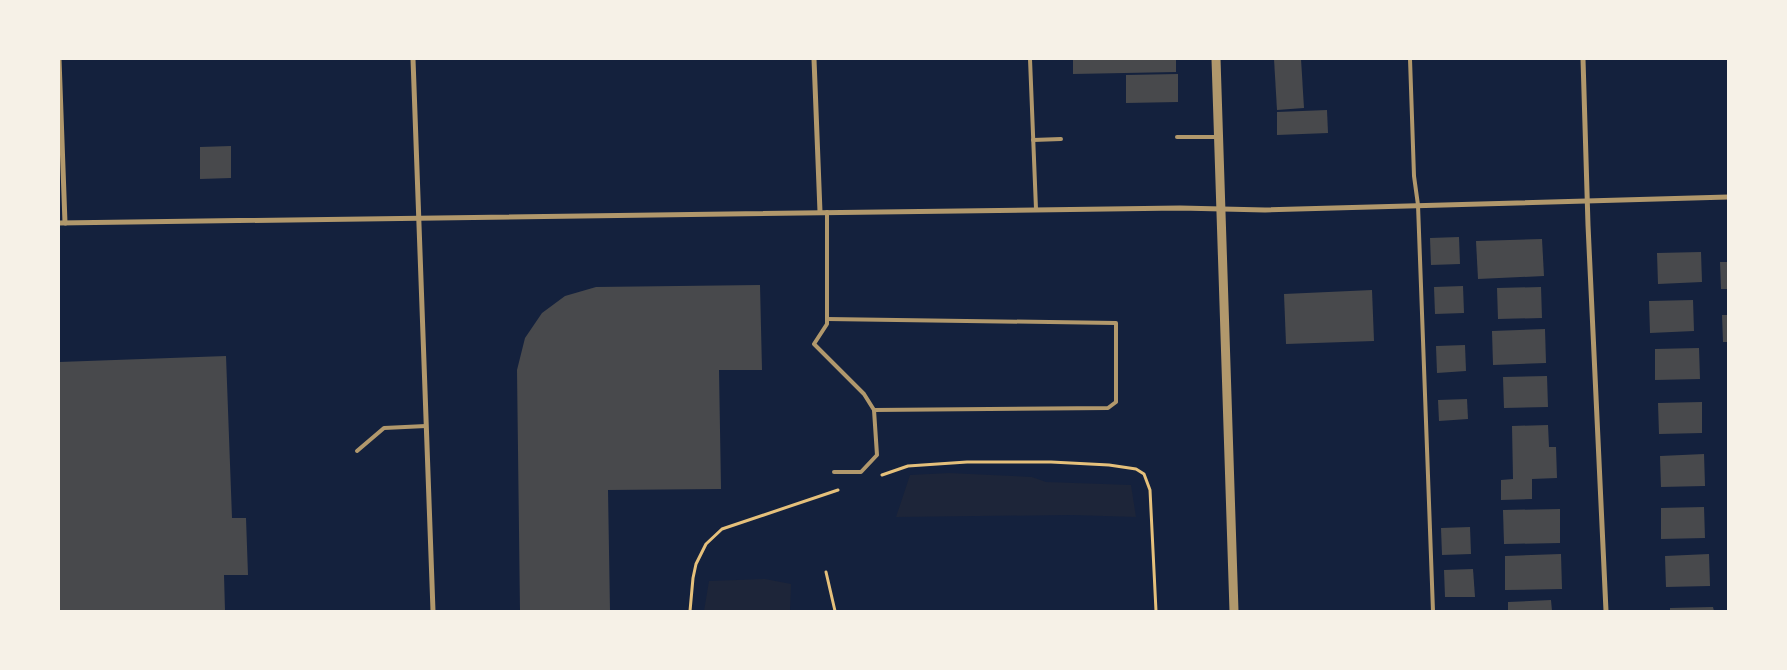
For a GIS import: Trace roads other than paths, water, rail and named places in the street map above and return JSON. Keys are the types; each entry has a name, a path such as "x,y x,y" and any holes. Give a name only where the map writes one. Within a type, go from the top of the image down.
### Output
{"street":[{"path":"59,59 62,223 1180,208 1265,210 1728,197"},
{"path":"414,59 433,611"},
{"path":"814,59 820,212"},
{"path":"1216,59 1234,611"},
{"path":"1583,59 1606,611"}],"lane":[{"path":"1030,59 1036,210"},
{"path":"1410,59 1414,176 1418,205 1433,611"},
{"path":"1176,137 1218,137"},
{"path":"1033,140 1061,139"},
{"path":"827,212 827,324 814,344 864,394 874,410 877,455 861,472 834,472"},
{"path":"827,319 1116,323 1116,402 1108,408 874,410"},
{"path":"357,451 384,428 426,426"}]}
